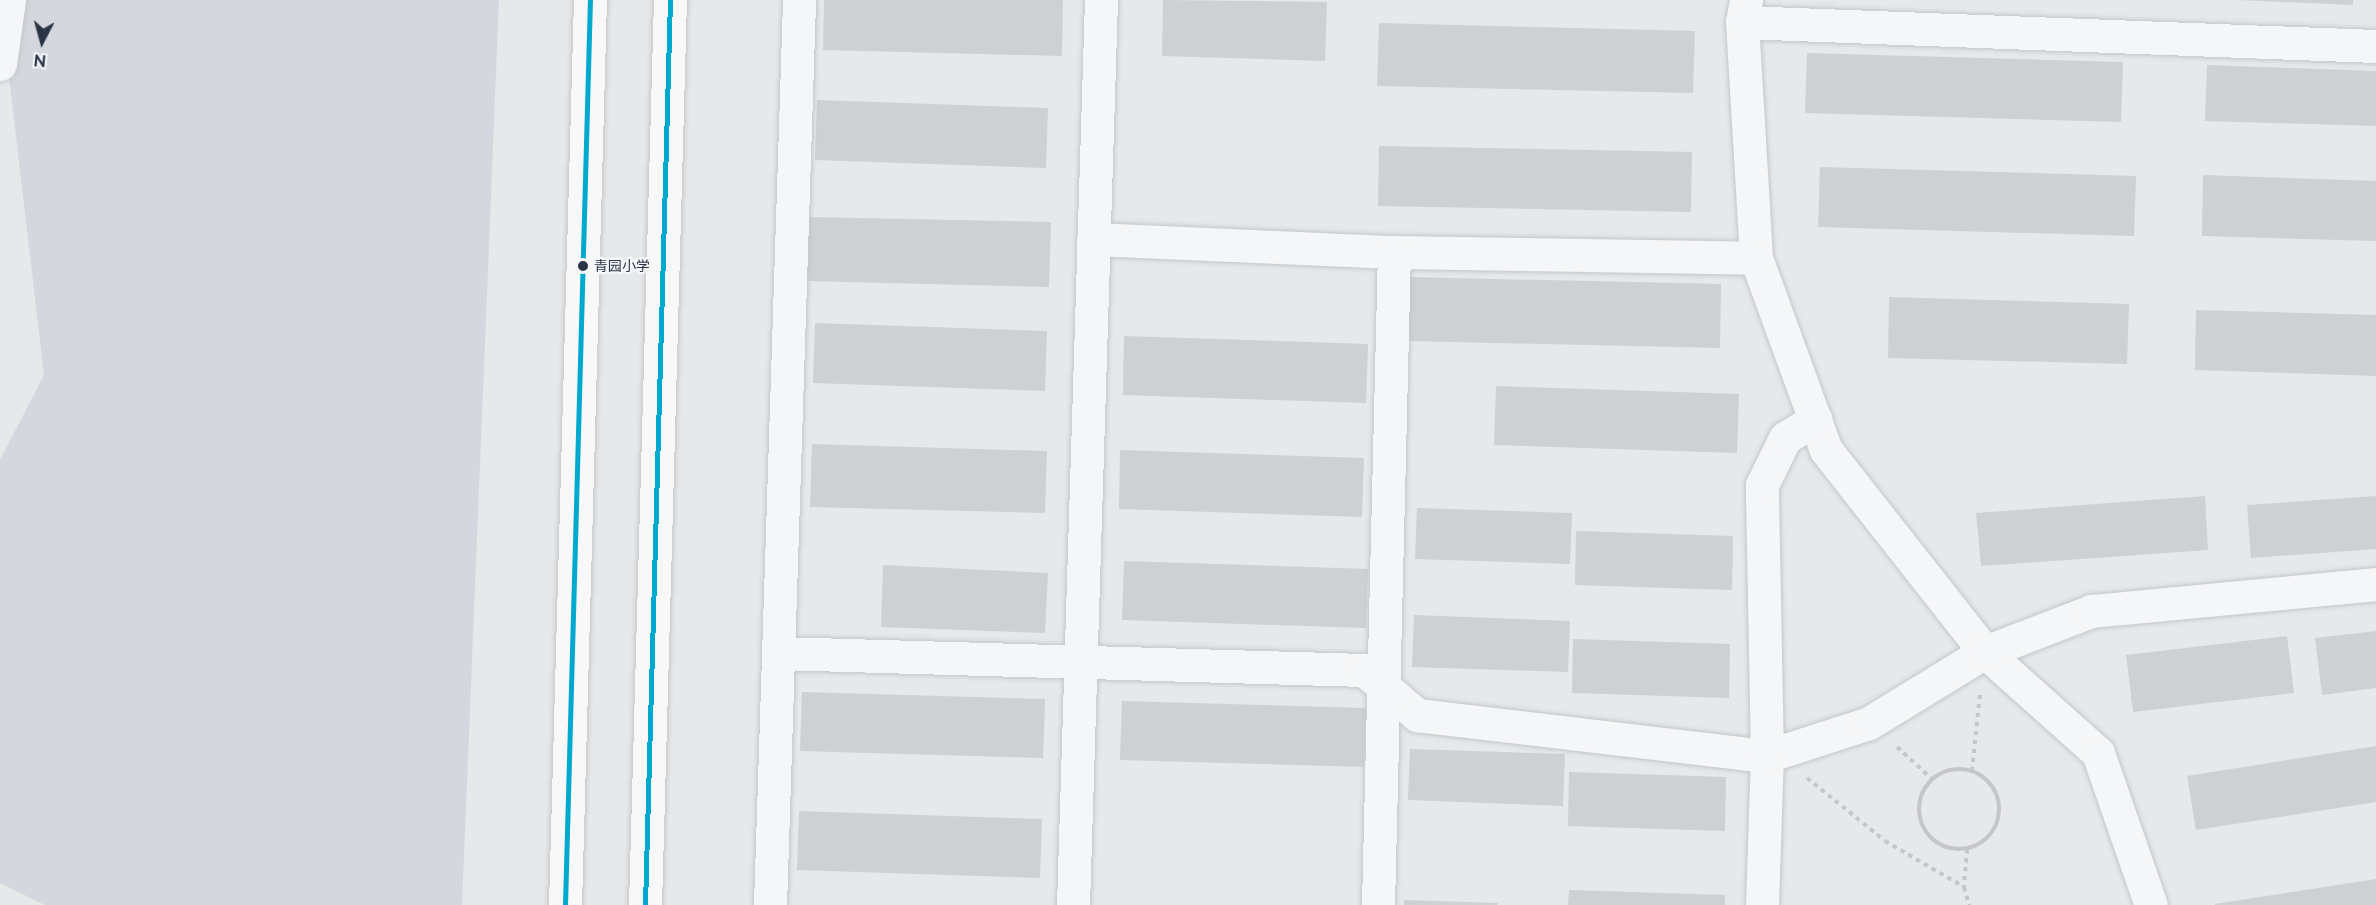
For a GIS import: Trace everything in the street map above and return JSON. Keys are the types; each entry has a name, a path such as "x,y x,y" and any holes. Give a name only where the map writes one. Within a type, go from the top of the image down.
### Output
{"main road":[{"path":"565,905 590,0"},
{"path":"645,905 670,0"}],"street":[{"path":"0,64 9,0"},
{"path":"770,905 799,0"},
{"path":"1073,905 1101,0"},
{"path":"2151,905 2098,753 1985,652 1826,450 1756,258 1744,11 2376,46"},
{"path":"1093,239 1394,252 1756,258"},
{"path":"1378,905 1394,252"},
{"path":"1762,905 1774,754 1762,485 1785,438 1815,419"},
{"path":"778,653 1364,670 1417,715 1774,754 1869,723 1985,652 2091,611 2376,584"}],"path":[{"path":"1972,771 1985,652"},
{"path":"1869,723 1932,779"},
{"path":"1774,754 1875,834 1964,887"},
{"path":"1952,770 1972,771 1990,782 1999,801 1998,822 1986,840 1967,849 1946,848 1929,836 1919,818 1920,796 1932,779 1952,770"},
{"path":"1967,849 1964,887 1969,905"}],"shaded area":[{"path":"0,0 499,0 462,905 45,905 0,883 0,460 44,375"}],"building":[{"path":"824,0 1063,0 1062,56 823,50"},
{"path":"1163,0 1327,2 1325,61 1162,56"},
{"path":"2239,0 2353,0 2353,5"},
{"path":"1379,23 1695,31 1693,93 1377,86"},
{"path":"1807,53 2123,62 2121,122 1805,113"},
{"path":"2207,65 2376,71 2376,126 2205,121"},
{"path":"817,100 1048,108 1046,168 815,160"},
{"path":"1379,146 1692,152 1691,212 1378,206"},
{"path":"1820,167 2136,176 2134,236 1818,227"},
{"path":"2203,175 2376,181 2376,241 2202,236"},
{"path":"809,217 1051,222 1049,287 807,281"},
{"path":"1409,277 1721,284 1720,348 1408,341"},
{"path":"1889,297 2129,304 2127,364 1888,358"},
{"path":"2196,310 2376,315 2376,376 2195,370"},
{"path":"815,323 1047,331 1045,391 813,383"},
{"path":"1124,336 1368,344 1366,403 1123,395"},
{"path":"1496,386 1739,394 1737,453 1494,445"},
{"path":"812,444 1047,451 1045,513 810,507"},
{"path":"1120,450 1364,458 1362,517 1119,509"},
{"path":"2205,496 2208,550 1981,566 1976,513"},
{"path":"2376,496 2376,549 2251,558 2247,505"},
{"path":"1417,508 1572,513 1570,564 1415,559"},
{"path":"1576,531 1733,536 1732,590 1575,585"},
{"path":"1124,561 1368,569 1366,628 1122,620"},
{"path":"883,565 1048,573 1045,633 881,627"},
{"path":"1414,615 1570,621 1568,672 1412,667"},
{"path":"2376,631 2376,688 2322,695 2315,638"},
{"path":"2287,636 2294,693 2133,712 2126,655"},
{"path":"1573,639 1730,644 1729,698 1572,693"},
{"path":"802,692 1045,699 1043,758 800,751"},
{"path":"1122,701 1366,708 1364,767 1120,760"},
{"path":"2376,746 2376,802 2196,830 2187,776"},
{"path":"1410,749 1565,754 1563,806 1408,800"},
{"path":"1569,772 1726,777 1725,831 1568,826"},
{"path":"799,811 1042,819 1040,878 797,870"},
{"path":"2376,879 2376,905 2215,905 2215,904"},
{"path":"1569,890 1725,895 1725,905 1568,905"},
{"path":"1404,900 1498,903 1497,905 1404,905"}],"transit line":[{"path":"565,905 590,0"},
{"path":"645,905 670,0"}],"place":[{"name":"青园小学","path":"583,266"}]}
